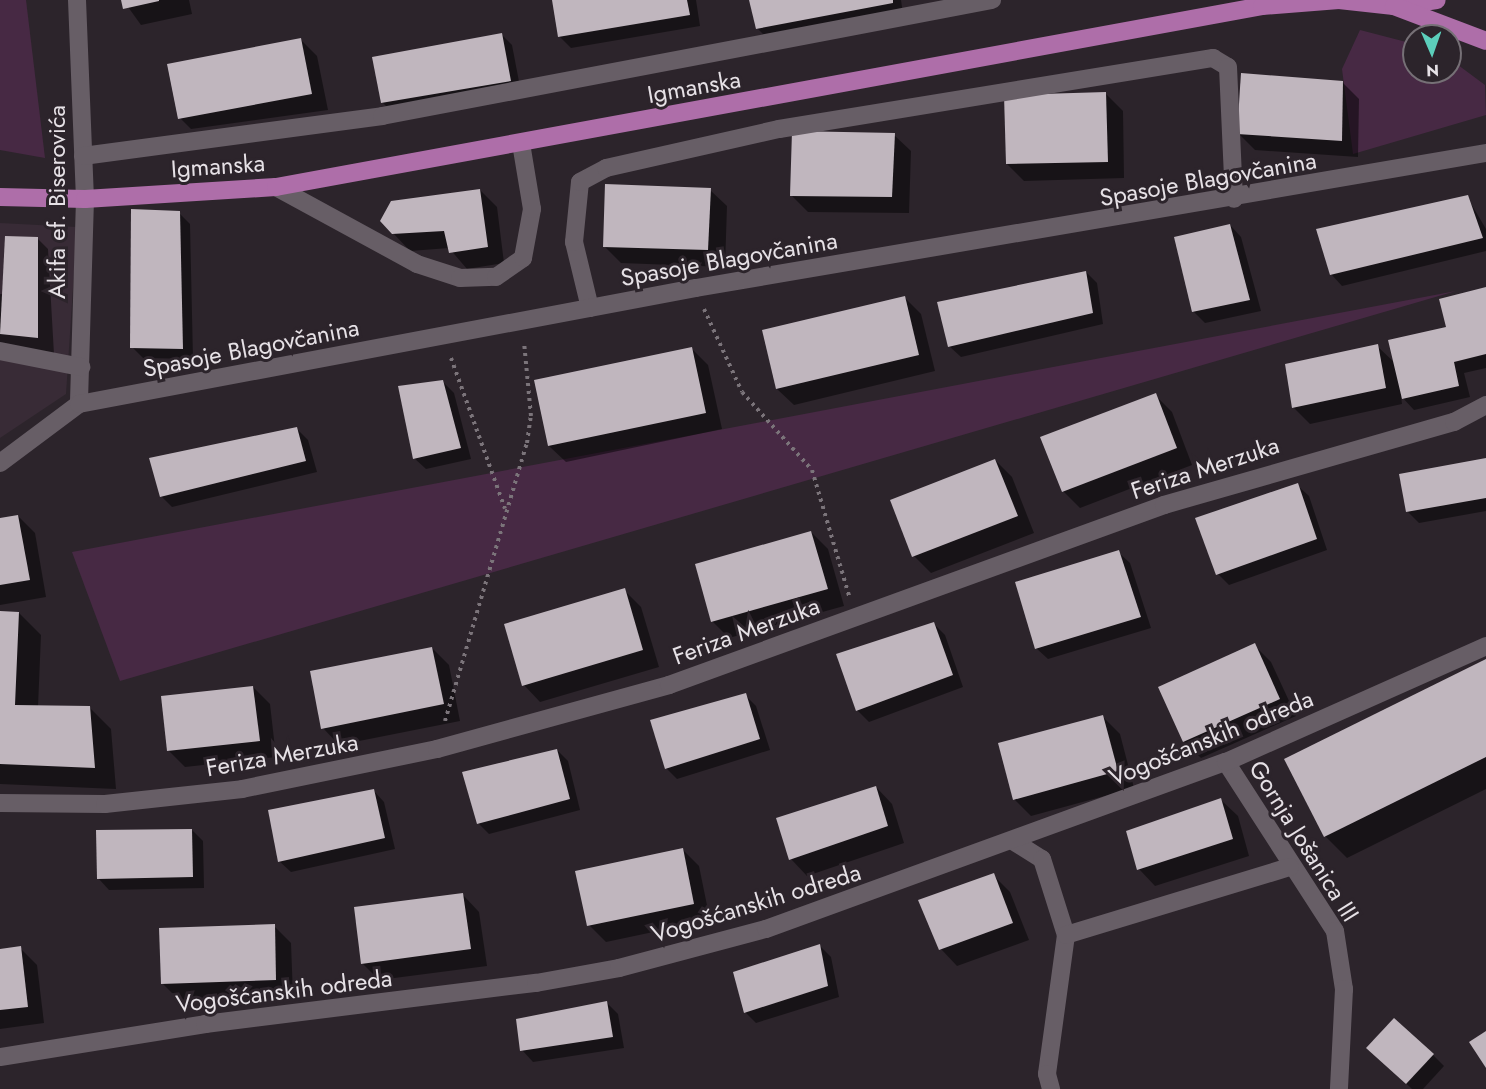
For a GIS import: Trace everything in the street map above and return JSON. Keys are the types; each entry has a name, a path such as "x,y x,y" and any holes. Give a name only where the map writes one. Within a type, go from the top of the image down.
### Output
{"main road":[{"name":"Igmanska","path":"0,197 85,199 276,186 1262,6 1339,0 1394,6 1437,0"},
{"name":"Igmanska","path":"1394,6 1486,41"}],"street":[{"name":"Akifa ef. Biserovića","path":"77,0 85,199 80,404"},
{"path":"83,156 382,116 992,0"},
{"path":"590,308 574,242 580,182 606,168 779,129 1213,58 1228,68 1234,199"},
{"path":"276,186 417,264 460,278 496,277 523,258 532,209 521,143"},
{"name":"Spasoje Blagovčanina","path":"0,463 80,404 696,288 1234,199 1486,153"},
{"path":"1450,161 1486,166"},
{"path":"0,351 81,368"},
{"name":"Feriza Merzuka","path":"0,803 105,804 242,789 437,749 669,685 1164,505 1454,422 1486,405"},
{"name":"Vogošćanskih odreda","path":"0,1057 619,968 766,929 1226,762 1486,646"},
{"name":"Gornja Jošanica III","path":"1226,762 1290,867 1335,931 1343,955 1339,1089"},
{"path":"1013,841 1042,859 1066,935 1047,1074 1051,1089"},
{"path":"1066,935 1290,867"}],"path":[{"path":"696,288 742,392 812,470 855,617"},
{"path":"437,749 531,416 522,321"},
{"path":"443,336 505,510"}],"shaded area":[{"path":"0,0 26,0 45,158 0,150"},
{"path":"1360,30 1402,41 1402,84 1462,84 1462,68 1485,85 1486,115 1353,154 1342,69"},
{"path":"0,223 77,227 66,394 0,438"},
{"path":"1456,291 120,681 72,552"}],"building":[{"path":"121,0 159,0 159,1 123,9"},
{"path":"552,0 687,0 690,15 558,37"},
{"path":"749,0 893,0 893,3 756,29"},
{"path":"502,33 511,81 381,103 372,57"},
{"path":"301,38 312,94 178,119 167,64"},
{"path":"1241,73 1343,81 1342,141 1237,134"},
{"path":"1106,92 1108,162 1006,164 1004,95"},
{"path":"792,131 895,133 892,197 790,196"},
{"path":"605,184 711,188 708,250 603,247"},
{"path":"480,189 488,247 449,253 444,231 392,234 380,221 391,201"},
{"path":"1468,195 1483,238 1330,275 1316,229"},
{"path":"131,209 180,211 183,349 130,348"},
{"path":"1230,224 1250,300 1192,312 1174,237"},
{"path":"5,236 38,237 38,338 0,334"},
{"path":"1086,271 1093,313 948,347 937,302"},
{"path":"1486,287 1486,354 1454,362 1459,386 1402,399 1388,340 1446,327 1439,299"},
{"path":"905,296 919,355 776,389 762,330"},
{"path":"1378,344 1386,388 1292,408 1285,364"},
{"path":"692,347 706,413 548,446 534,380"},
{"path":"443,380 461,448 413,459 398,386"},
{"path":"1156,393 1177,448 1062,492 1040,437"},
{"path":"297,427 306,461 160,497 149,458"},
{"path":"1486,458 1486,498 1406,512 1399,474"},
{"path":"995,459 1018,516 912,557 890,500"},
{"path":"1298,483 1317,539 1216,575 1195,518"},
{"path":"18,515 30,580 0,585 0,518"},
{"path":"811,531 828,589 711,622 695,564"},
{"path":"1119,550 1141,617 1035,649 1015,582"},
{"path":"625,588 643,650 522,686 504,624"},
{"path":"0,611 19,612 15,705 90,706 95,768 0,764"},
{"path":"934,622 953,675 856,711 836,654"},
{"path":"1255,643 1280,699 1183,742 1158,687"},
{"path":"432,647 444,704 321,729 310,671"},
{"path":"1486,659 1486,757 1324,837 1284,759"},
{"path":"253,686 260,741 167,751 161,696"},
{"path":"746,693 760,739 665,769 650,720"},
{"path":"1103,715 1118,771 1013,800 998,743"},
{"path":"557,749 570,799 477,824 462,772"},
{"path":"876,786 888,826 789,860 776,818"},
{"path":"374,789 385,838 278,862 268,810"},
{"path":"1221,798 1233,839 1137,870 1126,831"},
{"path":"192,829 193,877 97,879 96,830"},
{"path":"683,848 694,904 587,926 575,871"},
{"path":"994,873 1013,923 939,950 918,900"},
{"path":"463,893 471,949 361,964 354,907"},
{"path":"275,924 276,980 161,984 159,928"},
{"path":"820,944 828,986 744,1013 733,972"},
{"path":"21,946 28,1007 0,1010 0,949"},
{"path":"607,1001 613,1037 520,1051 516,1019"},
{"path":"1394,1018 1434,1054 1406,1084 1366,1048"},
{"path":"1486,1031 1486,1068 1469,1042"}]}
